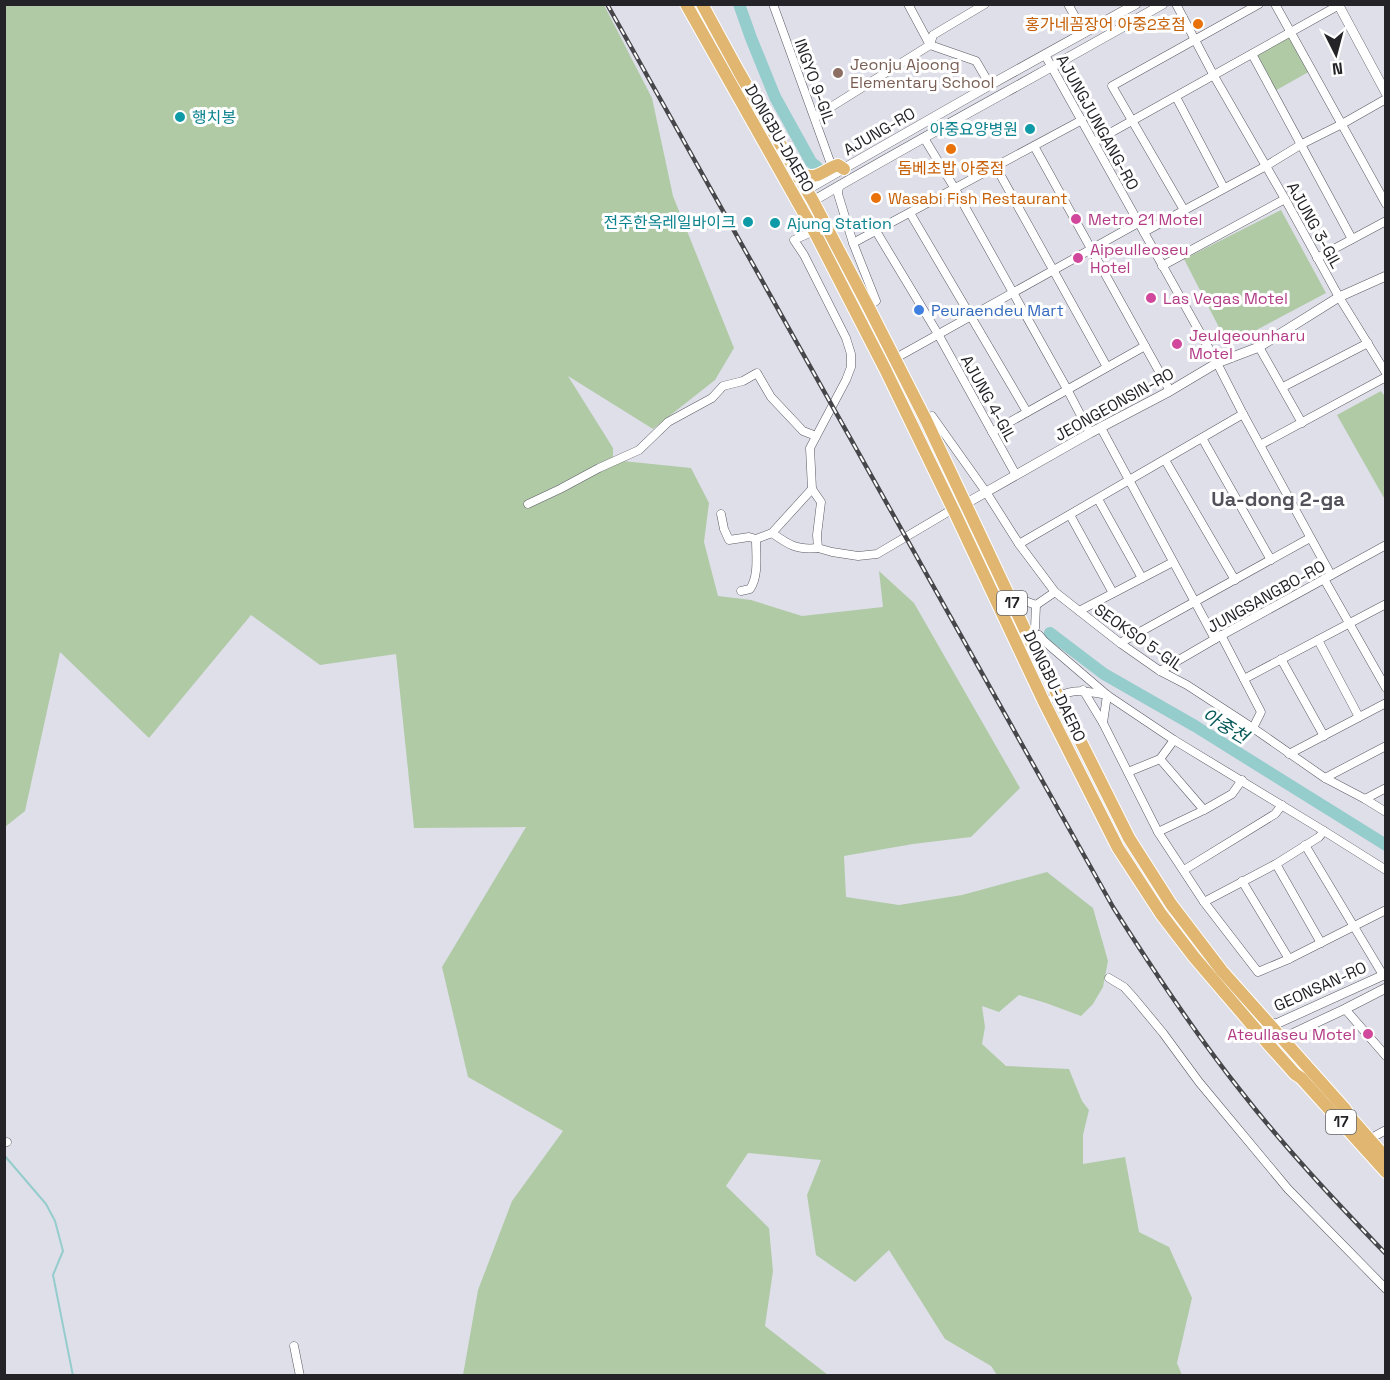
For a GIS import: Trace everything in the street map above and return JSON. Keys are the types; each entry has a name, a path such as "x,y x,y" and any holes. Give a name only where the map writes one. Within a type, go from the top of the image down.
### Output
{"main road":[{"name":"DONGBU-DAERO","path":"686,4 814,231 885,369 1010,600 1033,634 1058,695 1129,838 1172,904 1222,971 1386,1158"},
{"name":"DONGBU-DAERO","path":"702,4 809,196 926,420 959,506 1044,702 1118,848 1161,914 1222,991 1386,1172"},
{"path":"799,178 805,175 818,177 838,168"},
{"path":"1295,1074 1298,1082 1386,1180"},
{"name":"DONGBU-DAERO","path":"1345,1109 1380,1133 1386,1147"}],"street":[{"name":"INGYO 9-GIL","path":"773,4 814,117 838,168"},
{"path":"908,4 930,45 976,61 990,85"},
{"path":"814,117 930,45 933,35 985,4"},
{"path":"1068,4 1084,33"},
{"name":"AJUNG-RO","path":"801,208 809,196 838,168 1136,4"},
{"name":"AJUNG-RO","path":"794,197 809,196 838,186 1163,4"},
{"name":"AJUNG 3-GIL","path":"1176,4 1339,297 1386,373"},
{"path":"1184,210 1112,86 1196,41 1258,4"},
{"path":"1275,4 1386,204"},
{"path":"1094,142 1339,5 1386,93"},
{"name":"AJUNG 3-GIL","path":"1252,54 1352,239"},
{"name":"AJUNGJUNGANG-RO","path":"1045,55 1217,363 1310,538 1349,624 1386,688"},
{"path":"1176,97 1224,188"},
{"path":"1144,232 1386,99"},
{"path":"853,243 1082,120"},
{"name":"AJUNG-RO","path":"924,138 1013,292"},
{"path":"1034,146 1170,391"},
{"path":"996,167 1107,367"},
{"path":"838,186 838,194 853,243 876,301 868,306"},
{"path":"1162,266 1285,199"},
{"name":"AJUNG 4-GIL","path":"910,213 1027,412"},
{"path":"1317,258 1386,221"},
{"path":"894,359 1138,223"},
{"path":"814,231 794,240 804,255 846,338 851,368 810,448 812,489 821,502 817,535 818,548"},
{"name":"AJUNG 4-GIL","path":"876,231 938,334 1016,475"},
{"name":"JEONGEONSIN-RO","path":"959,506 1217,363 1259,347 1339,297 1386,276"},
{"path":"1013,292 1090,433"},
{"path":"1283,387 1368,343"},
{"path":"992,432 1145,346"},
{"path":"1259,347 1302,423"},
{"path":"528,504 639,450 668,422 712,398 723,386 743,381 757,373 771,397 803,431 816,436"},
{"path":"1260,445 1386,377"},
{"path":"1019,544 1243,414"},
{"name":"SEOKSO 5-GIL","path":"926,420 932,416 986,492 1019,544 1055,592 1160,671 1187,685 1325,778 1386,812"},
{"path":"1101,428 1195,602 1244,679 1261,712 1253,728"},
{"path":"1202,438 1271,560"},
{"path":"1165,460 1235,580"},
{"path":"721,514 729,540 749,537 756,539 772,532 812,489"},
{"path":"1098,498 1143,578"},
{"path":"772,532 791,546 818,548 858,556 878,554 959,506"},
{"path":"1070,515 1113,593"},
{"path":"1120,643 1310,538"},
{"path":"741,591 750,589 754,583 756,539"},
{"name":"JUNGSANGBO-RO","path":"1160,671 1386,545"},
{"path":"1079,611 1173,562"},
{"path":"1055,592 1036,605 1033,634 1107,695 1174,740 1386,870"},
{"path":"1010,600 1025,601 1036,605"},
{"path":"1244,679 1385,605"},
{"path":"1318,640 1359,717"},
{"path":"1281,659 1324,736"},
{"path":"1044,702 1074,691 1083,690 1107,695"},
{"path":"1083,690 1103,723 1158,832 1204,902 1258,972 1289,959 1386,910"},
{"path":"1103,723 1107,695"},
{"path":"1289,754 1386,703"},
{"path":"1128,772 1160,759 1174,740"},
{"path":"1325,778 1386,746"},
{"path":"1160,759 1204,810"},
{"path":"1158,832 1232,794 1242,780"},
{"path":"1365,799 1386,788"},
{"path":"1184,870 1275,814 1282,805"},
{"path":"1204,902 1276,864 1319,837 1324,831"},
{"path":"1305,845 1384,974"},
{"path":"1276,864 1321,943"},
{"path":"1242,881 1289,959"},
{"name":"GEONSAN-RO","path":"1267,1022 1276,1024 1384,974"},
{"path":"1109,978 1124,987 1134,998 1199,1082 1288,1189 1386,1289"},
{"name":"GEONSAN-RO","path":"1289,1047 1294,1033 1386,988"},
{"path":"1345,1009 1386,1056"},
{"path":"294,1346 300,1376"}],"green space":[{"path":"5,5 604,5 652,98 673,196 734,348 715,380 653,429 568,376 613,448 613,459 691,468 709,503 704,542 718,596 751,600 802,616 883,607 879,571 914,603 1020,788 971,837 844,856 846,897 899,905 962,895 1047,872 1093,908 1108,961 1103,987 1093,1004 1081,1016 1019,995 999,1012 982,1006 985,1027 982,1044 1006,1066 1069,1069 1082,1101 1089,1110 1083,1135 1083,1164 1125,1157 1139,1232 1169,1247 1192,1298 1177,1363 1182,1375 997,1375 991,1366 945,1339 889,1250 855,1282 816,1255 807,1195 821,1160 748,1153 726,1186 769,1228 773,1271 765,1326 828,1375 463,1375 478,1290 512,1201 563,1131 468,1077 442,967 526,827 414,828 396,654 320,665 251,615 149,738 60,652 25,811 5,827"},
{"path":"1290,32 1312,70 1273,92 1252,54"},
{"path":"1281,210 1326,293 1228,345 1184,259"},
{"path":"1381,391 1386,398 1386,497 1384,498 1337,415"}],"waterway":[{"path":"739,4 775,97 811,162 817,167"},
{"name":"아중천","path":"1050,633 1104,674 1195,726 1386,845"},
{"path":"4,1155 46,1204 55,1221 63,1251 53,1275 73,1376"}],"railway":[{"path":"607,4 1113,907 1206,1046 1257,1112 1329,1194 1386,1254"}],"place":[{"name":"홍가네꼼장어 아중2호점","path":"1198,24"},
{"name":"Jeonju Ajoong Elementary School","path":"838,73"},
{"name":"행치봉","path":"180,117"},
{"name":"아중요양병원","path":"1030,129"},
{"name":"돔베초밥 아중점","path":"951,149"},
{"name":"Wasabi Fish Restaurant","path":"876,198"},
{"name":"Metro 21 Motel","path":"1076,219"},
{"name":"전주한옥레일바이크","path":"748,222"},
{"name":"Ajung Station","path":"775,223"},
{"name":"Aipeulleoseu Hotel","path":"1078,258"},
{"name":"Las Vegas Motel","path":"1151,298"},
{"name":"Peuraendeu Mart","path":"919,310"},
{"name":"Jeulgeounharu Motel","path":"1177,344"},
{"name":"Ateullaseu Motel","path":"1368,1034"}],"district":[{"name":"Ua-dong 2-ga","path":"1278,499"}]}
